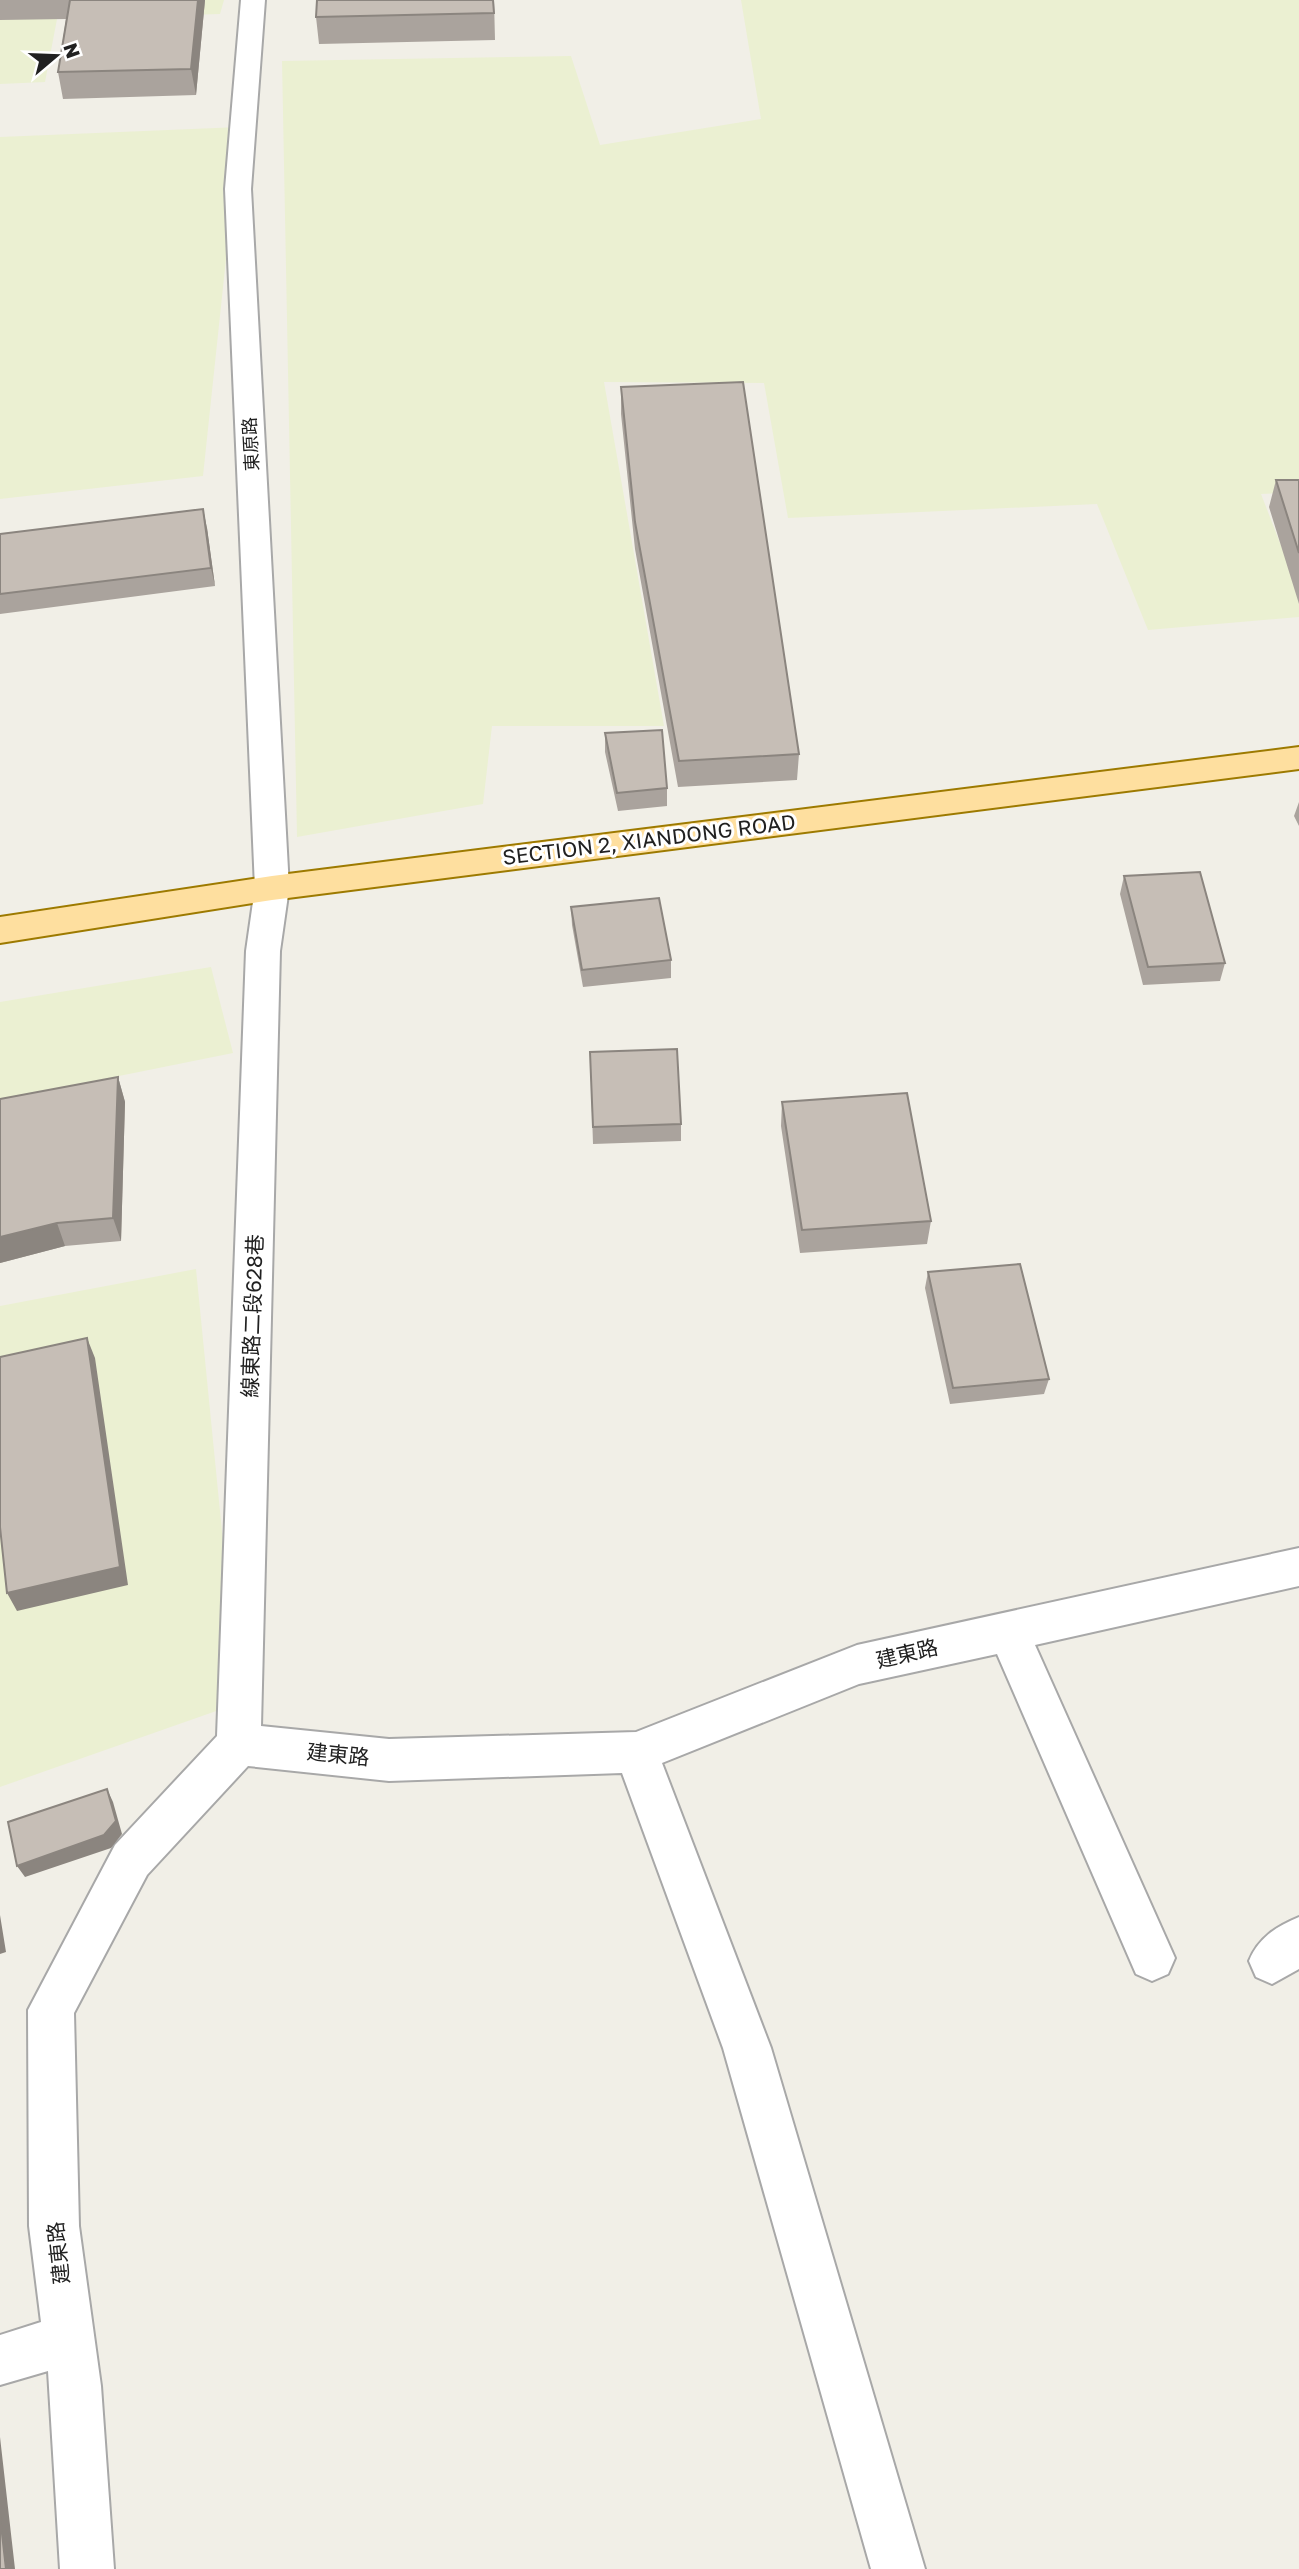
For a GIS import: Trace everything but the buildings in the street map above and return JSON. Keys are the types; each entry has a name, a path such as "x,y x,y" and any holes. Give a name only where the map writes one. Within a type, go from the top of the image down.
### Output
{"main road":[{"name":"SECTION 2, XIANDONG ROAD","path":"0,930 272,888 1299,758"}],"street":[{"name":"東原路","path":"253,0 239,190 272,888"},
{"name":"線東路二段628巷","path":"239,1744 262,951 272,888"},
{"name":"建東路","path":"87,2569 75,2386 54,2226 51,2010 131,1860 239,1744 389,1760 636,1753 858,1665 1299,1567"},
{"path":"1008,1631 1152,1958"},
{"path":"636,1753 747,2048 898,2569"},
{"path":"0,2360 69,2339"}],"green space":[{"path":"0,0 224,0 220,14 57,19 45,82 0,84"},
{"path":"741,0 1299,0 1299,492 1261,494 1299,592 1299,617 1148,630 1097,504 788,518 764,383 604,382 664,726 492,726 483,804 297,837 282,61 571,56 600,145 761,119"},
{"path":"240,127 203,476 0,499 0,137"},
{"path":"211,967 233,1053 0,1100 0,1002"},
{"path":"196,1269 239,1703 0,1787 0,1306"}]}
